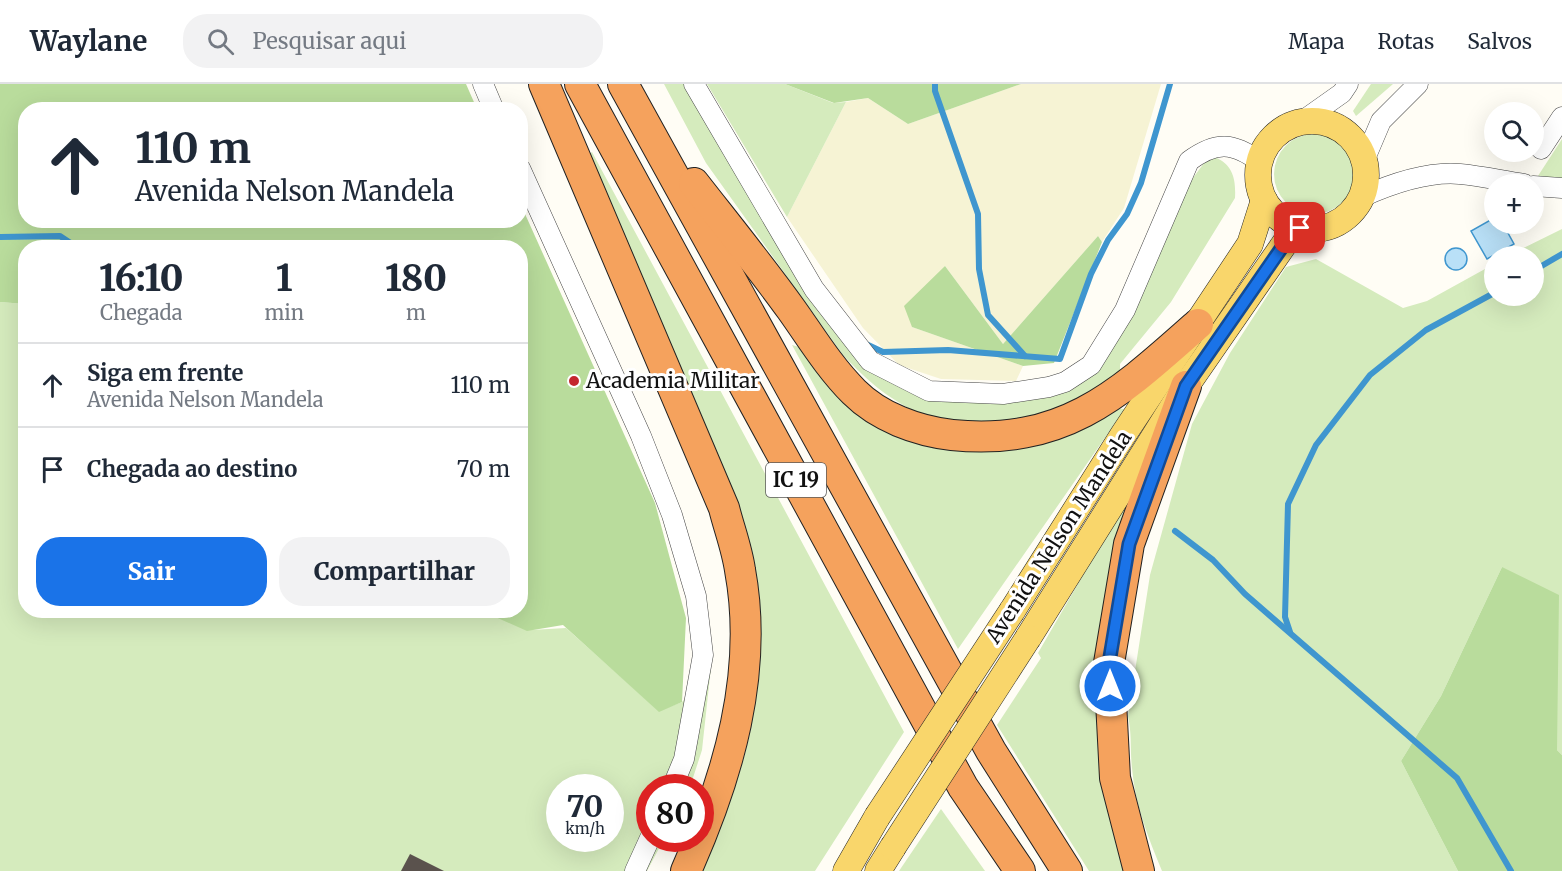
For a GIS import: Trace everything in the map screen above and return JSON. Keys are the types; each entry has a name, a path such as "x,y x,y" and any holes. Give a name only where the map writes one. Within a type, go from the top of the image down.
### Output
{"highway":[{"path":"544,84 724,508 740,569 747,627 743,691 727,758 704,832 686,871"},
{"name":"IC 19","path":"580,84 963,787 1020,871"},
{"path":"629,94 790,308 828,364 855,394 905,424 931,433 972,436 1014,435 1075,418 1129,386 1198,324"},
{"name":"IC 19","path":"629,94 991,751 1067,871"},
{"path":"1139,871 1115,778 1109,663 1129,544 1186,386"}],"main road":[{"path":"1319,120 1341,129 1357,144 1364,161 1366,179 1362,197 1351,213 1328,227 1300,228 1285,222 1264,200 1260,188 1260,162 1268,143 1282,129 1301,122 1319,120"},
{"name":"Avenida Nelson Mandela","path":"846,871 877,817 1012,611 1123,435 1250,243 1264,200"},
{"name":"Avenida Nelson Mandela","path":"878,871 1186,386 1285,243 1300,228"}],"lane":[{"path":"483,84 491,102"},
{"path":"694,84 814,289 870,361 929,391 1003,394 1049,387 1065,382 1091,365 1125,310 1189,162 1204,151 1224,147 1241,148 1260,162"},
{"path":"1301,122 1342,93 1348,84"},
{"path":"1364,161 1381,121 1418,84"},
{"path":"1544,144 1562,117"},
{"path":"1362,197 1399,183 1458,174 1484,178"},
{"path":"528,186 641,436 672,515 696,596 703,654 684,759 678,774"},
{"path":"1544,187 1562,188"},
{"path":"635,871 644,852"}],"shaded area":[{"path":"1021,84 1161,84 1124,208 1102,242 1098,236 1003,344 945,266 912,327 1023,366 1016,381 941,379 899,365 863,328 787,217 846,102 868,98 908,124"}],"green space":[{"path":"0,84 466,84 474,102 18,102 18,228 528,228 528,221 655,503 686,618 682,702 659,712 563,625 527,631 498,618 528,618 528,240 18,240 18,303 0,302"},
{"path":"664,84 686,84 856,350 938,397 1087,374 1190,182 1204,163 1215,157 1230,168 1235,185 1235,198 1171,302 1120,364 1120,374 1075,402 1037,415 999,422 942,421 928,417 892,398 872,383 843,355 706,163"},
{"path":"707,84 785,84 833,103 846,102 787,217"},
{"path":"785,84 1021,84 908,124 868,98 834,103"},
{"path":"1371,84 1393,84 1356,116 1353,111"},
{"path":"1306,134 1322,134 1343,145 1354,166 1354,182 1343,203 1322,214 1306,214 1292,208 1280,196 1274,182 1274,166 1280,152 1292,140"},
{"path":"1562,139 1562,178 1544,179 1544,174 1539,174"},
{"path":"592,152 904,732 815,871 700,871 708,852 714,852 714,837 733,791 748,742 754,699 755,627 587,156"},
{"path":"1562,229 1562,755 1557,750 1502,567 1441,696 1401,761 1458,871 1162,871 1147,833 1136,795 1128,716 1150,575 1192,424 1230,353 1286,267 1316,259 1403,308 1427,301 1484,270 1484,306 1544,306 1544,246 1527,246"},
{"path":"1098,236 1102,242 1054,363 1023,366 912,327 904,306 945,266 1003,344"},
{"name":"Academia Militar","path":"0,302 18,303 18,618 501,618 531,630 566,628 659,711 682,702 711,667 702,750 694,774 636,774 636,852 657,852 647,871 0,871"},
{"path":"792,345 806,349 917,438 1113,408 1125,409 958,649"},
{"path":"1138,493 1115,565 1127,871 1089,871 997,725 1041,658 1038,653 1127,499"},
{"path":"1502,567 1559,595 1557,750 1562,755 1562,871 1458,871 1401,761 1441,696"},
{"path":"941,809 985,871 899,871"}],"water":[{"path":"1484,224 1484,234 1508,234 1514,244 1484,246 1484,254 1471,231"},
{"path":"1452,248 1460,248 1467,255 1467,263 1460,270 1452,270 1445,263 1445,255"}],"building":[{"path":"410,854 444,871 401,871"}],"waterway":[{"path":"935,84 935,91 978,214 979,269 988,315 1025,356"},
{"path":"866,344 883,352 948,350 1060,359 1091,274 1108,240 1127,214 1141,183 1170,84"},
{"path":"0,237 60,236 66,240"},
{"path":"1544,265 1562,254"},
{"path":"1290,632 1285,617 1288,504 1316,445 1370,375 1426,330 1484,298"},
{"path":"1175,531 1213,560 1245,594 1457,778 1511,871"}],"place":[{"name":"Academia Militar","path":"574,381"}],"route":[{"path":"1110,686 1109,663 1129,544 1186,386 1285,243 1300,228"}]}
